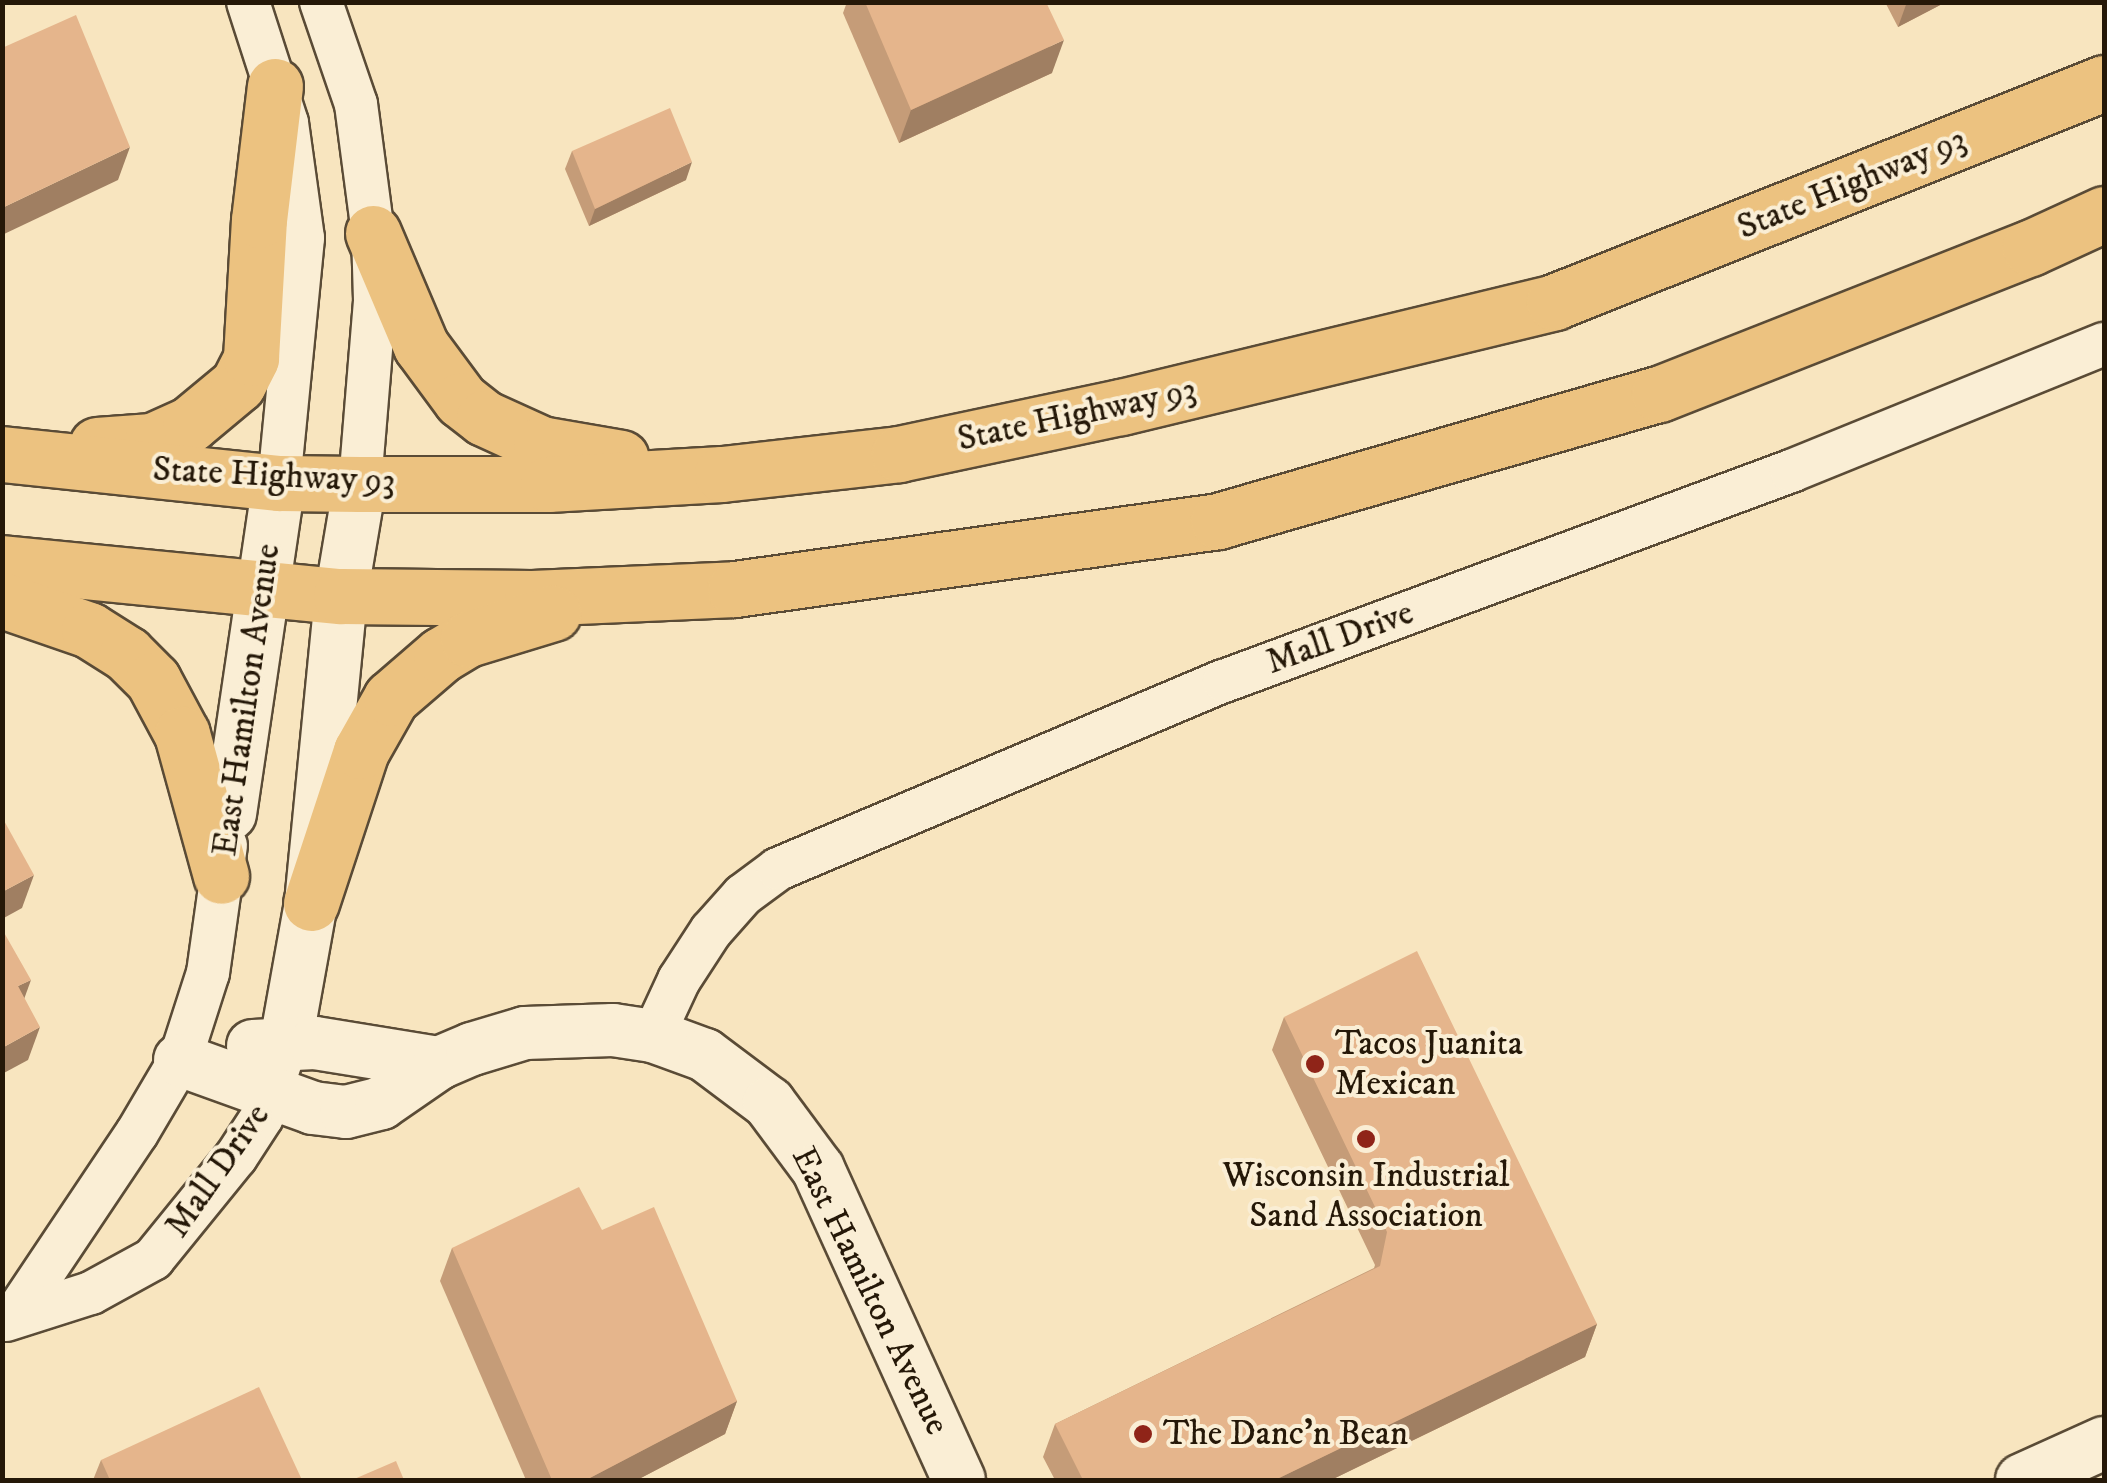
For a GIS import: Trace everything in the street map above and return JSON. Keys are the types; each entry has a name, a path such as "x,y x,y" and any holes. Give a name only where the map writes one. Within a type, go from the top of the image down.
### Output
{"main road":[{"name":"State Highway 93","path":"2,453 279,484 548,484 722,474 918,450 1121,407 1554,302 2104,84"},
{"path":"2,453 152,441 190,424 238,384 251,358 259,220 275,86"},
{"path":"2030,248 2104,198"},
{"path":"2,563 341,596 616,594 735,589 1218,521 1659,394 2030,248 2104,214"},
{"path":"373,233 421,346 438,374 484,418 540,444 722,474"},
{"path":"312,903 361,750 391,698 441,655 468,640 616,594"},
{"path":"2,600 89,630 126,654 154,680 182,734 222,876"}],"street":[{"name":"East Hamilton Avenue","path":"248,2 297,173 303,238 279,484 208,973 180,1060 330,1112 360,1111 398,1093 440,1063 488,1042 525,1033 613,1030 653,1036 692,1048 738,1075 768,1102 802,1144 835,1204 959,1480"},
{"path":"321,2 356,104 373,233 375,300 360,484 341,596 312,903 286,1042 440,1063"},
{"name":"Mall Drive","path":"653,1036 679,980 711,931 743,895 778,870 1224,682 1791,471 2104,344"},
{"name":"Mall Drive","path":"286,1042 272,1094 211,1193 153,1259 91,1293 9,1319 143,1124 180,1060 286,1042"},
{"path":"2022,1480 2104,1442"}],"building":[{"path":"865,2 1046,2 1064,40 911,110"},
{"path":"76,15 130,147 2,208 2,48"},
{"path":"670,108 692,162 595,209 572,151"},
{"path":"2,817 34,875 2,892"},
{"path":"2,929 31,980 18,986 40,1027 2,1048"},
{"path":"1417,951 1597,1324 1275,1480 1083,1480 1055,1424 1380,1266 1387,1232 1284,1017"},
{"path":"579,1187 602,1230 654,1207 737,1401 586,1480 552,1480 452,1248"},
{"path":"259,1387 302,1480 110,1480 101,1460"},
{"path":"396,1461 404,1480 352,1480"}],"place":[{"name":"Tacos Juanita Mexican","path":"1315,1064"},
{"name":"Wisconsin Industrial Sand Association","path":"1366,1139"},
{"name":"The Danc'n Bean","path":"1143,1434"}]}
